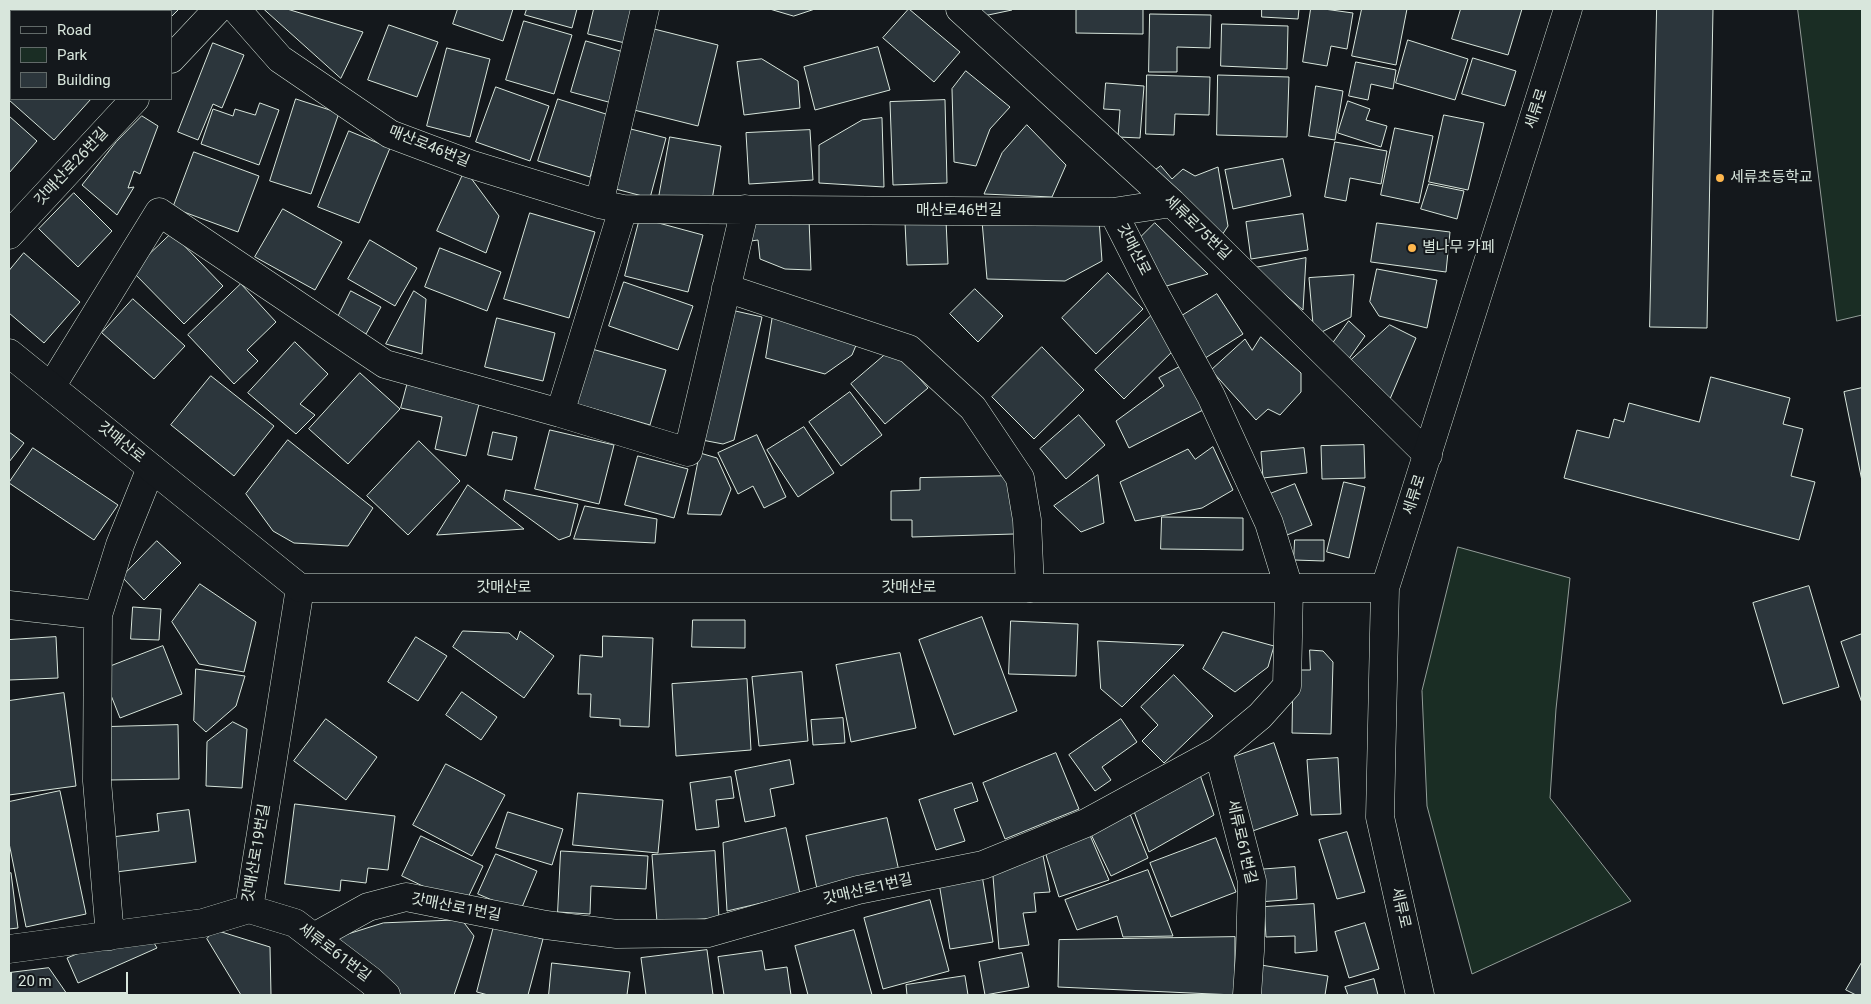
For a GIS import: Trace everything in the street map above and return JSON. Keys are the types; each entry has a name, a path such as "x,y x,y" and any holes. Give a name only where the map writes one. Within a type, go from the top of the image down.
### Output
{"street":[{"path":"172,58 218,9"},
{"name":"매산로46번길","path":"236,9 280,59 390,134 470,164 611,207 1113,212 1172,203"},
{"path":"560,413 611,207 645,9"},
{"name":"세류로75번길","path":"960,9 1172,203 1428,455"},
{"name":"세류로","path":"1420,995 1380,817 1385,588 1568,9"},
{"name":"갓매산로26번길","path":"9,235 134,100"},
{"path":"50,387 159,212 385,364 560,413 688,452 745,209"},
{"name":"갓매산로","path":"1113,212 1215,404 1269,523 1289,588"},
{"path":"726,288 909,349 973,408 1020,478 1027,520 1030,588"},
{"name":"갓매산로","path":"9,353 300,588 1385,588"},
{"path":"110,936 97,780 98,615 120,544 151,468"},
{"name":"갓매산로19번길","path":"9,949 203,923 249,909 300,588"},
{"name":"갓매산로1번길","path":"314,937 368,907 406,897 546,925 617,934 708,932 858,890 983,865 1086,823 1218,750 1260,716 1287,686 1289,588"},
{"path":"9,605 98,615"},
{"name":"세류로61번길","path":"1218,750 1252,881 1247,995"},
{"name":"세류로61번길","path":"249,909 295,923 371,981 386,995"}],"green space":[{"path":"1798,9 1862,9 1862,315 1837,321"},
{"path":"1458,547 1570,578 1556,709 1550,798 1631,901 1472,974 1427,806 1422,691"}],"building":[{"path":"9,9 58,9 10,10 9,19"},
{"path":"179,9 172,16 172,10 102,10"},
{"path":"264,9 287,9 363,32 341,78"},
{"path":"458,9 513,9 503,41 453,24"},
{"path":"527,9 577,9 572,28 525,15"},
{"path":"594,9 638,9 629,44 588,34"},
{"path":"770,9 815,9 794,16"},
{"path":"909,9 960,52 934,82 883,38"},
{"path":"972,9 1012,9 1012,10 974,18"},
{"path":"1143,9 1143,34 1076,33 1076,10"},
{"path":"1262,9 1299,9 1298,19 1262,17"},
{"path":"1311,9 1353,13 1347,49 1331,46 1327,66 1303,62"},
{"path":"1362,9 1407,9 1396,65 1352,56"},
{"path":"1461,9 1522,9 1508,55 1452,39"},
{"path":"1657,9 1713,9 1707,328 1650,327"},
{"path":"1150,14 1211,15 1210,48 1177,47 1177,72 1149,72"},
{"path":"524,21 572,35 554,94 506,80"},
{"path":"1222,24 1288,26 1287,69 1221,66"},
{"path":"389,25 438,42 417,97 368,80"},
{"path":"650,28 718,45 698,126 630,109"},
{"path":"1408,40 1468,59 1455,100 1396,83"},
{"path":"586,41 627,53 612,103 571,92"},
{"path":"213,43 244,55 222,108 213,104 198,140 178,132"},
{"path":"878,47 890,90 815,110 804,67"},
{"path":"447,48 490,59 470,137 427,126"},
{"path":"1473,58 1516,71 1505,106 1462,94"},
{"path":"762,59 798,81 800,108 744,115 737,62"},
{"path":"1356,62 1396,70 1393,89 1371,84 1368,100 1349,96"},
{"path":"966,71 1010,107 990,129 976,166 954,162 952,89"},
{"path":"1147,75 1210,77 1209,115 1175,114 1174,135 1146,134"},
{"path":"1218,75 1289,77 1287,137 1217,135"},
{"path":"10,76 10,100 90,100 54,140 9,100"},
{"path":"1106,83 1144,86 1140,138 1118,137 1120,110 1104,109"},
{"path":"1316,86 1343,91 1335,140 1309,136"},
{"path":"496,87 549,106 530,161 476,142"},
{"path":"296,99 339,113 311,194 270,181"},
{"path":"558,99 609,115 590,177 538,161"},
{"path":"945,100 947,183 893,185 890,102"},
{"path":"1348,101 1370,109 1366,120 1387,126 1381,147 1338,133"},
{"path":"260,103 279,110 259,165 201,144 213,109 233,116 235,109 255,115"},
{"path":"1444,115 1484,123 1468,190 1429,182"},
{"path":"9,116 37,141 9,173"},
{"path":"142,116 158,126 140,174 134,171 128,188 134,187 117,215 82,185 116,142"},
{"path":"882,118 884,187 819,183 819,145 862,120"},
{"path":"1027,125 1066,165 1052,197 984,194 1002,153"},
{"path":"623,127 666,138 650,198 608,187"},
{"path":"1395,128 1433,136 1419,203 1381,195"},
{"path":"810,130 813,180 749,184 746,133"},
{"path":"349,131 390,148 359,223 318,207"},
{"path":"670,137 721,146 711,206 659,197"},
{"path":"1335,142 1387,151 1381,184 1350,178 1346,201 1325,197"},
{"path":"194,152 259,176 238,232 173,208"},
{"path":"1283,159 1291,196 1233,209 1225,170"},
{"path":"1161,166 1172,179 1183,169 1195,176 1218,167 1228,226 1220,238 1150,174"},
{"path":"465,170 499,216 486,253 437,231"},
{"path":"1429,184 1464,191 1457,219 1421,209"},
{"path":"74,193 112,231 78,267 39,229"},
{"path":"283,209 342,242 315,290 255,257"},
{"path":"530,213 595,232 569,318 504,299"},
{"path":"1303,214 1308,250 1251,259 1246,222"},
{"path":"755,216 809,219 811,270 785,269 760,259 758,240 751,241"},
{"path":"640,218 703,235 688,292 625,276"},
{"path":"946,220 948,264 907,265 905,222"},
{"path":"1099,220 1102,261 1065,281 987,279 982,221"},
{"path":"1155,223 1208,274 1163,287 1135,243"},
{"path":"1377,223 1450,232 1446,272 1371,262"},
{"path":"172,233 223,286 184,324 132,271"},
{"path":"370,240 417,268 395,306 348,279"},
{"path":"440,248 501,272 487,311 425,287"},
{"path":"24,253 80,302 44,343 9,313 9,271"},
{"path":"1306,258 1303,310 1254,268"},
{"path":"1377,269 1437,280 1427,328 1379,316 1370,302"},
{"path":"1108,273 1143,309 1096,354 1062,318"},
{"path":"1354,275 1351,317 1314,336 1309,278"},
{"path":"624,282 693,306 678,350 609,326"},
{"path":"241,284 276,322 247,350 258,361 234,384 188,335"},
{"path":"975,289 1003,316 978,342 950,314"},
{"path":"351,291 381,307 366,334 337,319"},
{"path":"414,291 426,299 422,354 386,344"},
{"path":"1217,294 1243,334 1199,362 1172,322"},
{"path":"133,299 185,346 154,379 102,333"},
{"path":"731,310 762,317 734,440 723,444 702,440"},
{"path":"773,315 859,338 852,355 825,374 766,358"},
{"path":"1151,316 1179,345 1124,399 1095,370"},
{"path":"497,318 555,333 543,381 485,367"},
{"path":"1349,321 1365,336 1346,363 1328,350"},
{"path":"1390,325 1416,338 1390,399 1349,362"},
{"path":"1261,337 1301,373 1301,392 1280,415 1268,409 1256,420 1211,370 1245,339 1252,350"},
{"path":"295,342 328,374 300,404 315,415 296,434 248,393"},
{"path":"1042,347 1084,390 1034,439 992,397"},
{"path":"893,348 928,388 885,424 851,384"},
{"path":"592,349 666,370 650,425 577,404"},
{"path":"1185,364 1207,408 1129,448 1116,421 1164,386 1159,378"},
{"path":"360,373 400,409 348,464 309,429"},
{"path":"211,376 274,426 234,476 171,425"},
{"path":"1711,377 1790,398 1783,424 1803,429 1791,476 1815,482 1799,540 1564,478 1577,430 1609,438 1614,419 1624,422 1629,403 1699,422"},
{"path":"409,378 481,396 466,456 435,449 442,417 401,408"},
{"path":"1862,388 1862,481 1844,392"},
{"path":"850,392 882,435 841,466 809,422"},
{"path":"1079,415 1105,445 1066,479 1040,449"},
{"path":"804,427 834,473 798,497 767,450"},
{"path":"550,430 614,445 599,504 535,489"},
{"path":"9,432 24,443 9,462"},
{"path":"493,432 517,437 512,460 488,455"},
{"path":"757,435 786,497 764,508 753,486 738,494 718,453"},
{"path":"288,440 373,508 348,546 294,543 273,531 246,494"},
{"path":"419,441 460,481 408,535 367,496"},
{"path":"1364,445 1365,478 1322,479 1321,446"},
{"path":"1213,447 1233,490 1202,508 1135,521 1120,482 1188,449 1195,459"},
{"path":"33,448 118,505 94,540 9,483"},
{"path":"1304,448 1307,473 1263,478 1261,452"},
{"path":"700,453 717,458 731,489 721,515 688,514"},
{"path":"638,456 688,469 674,518 625,505"},
{"path":"1098,475 1104,523 1081,532 1054,506"},
{"path":"1012,476 1014,534 912,537 912,520 891,520 891,491 920,490 920,478"},
{"path":"1344,482 1365,487 1349,558 1327,552"},
{"path":"1295,484 1312,525 1287,535 1270,494"},
{"path":"468,485 524,529 437,535"},
{"path":"506,490 578,504 570,536 559,540 504,500"},
{"path":"585,506 657,519 655,543 574,539"},
{"path":"1162,517 1243,518 1243,550 1161,549"},
{"path":"1295,540 1324,540 1324,561 1294,560"},
{"path":"157,541 181,563 144,600 122,577"},
{"path":"200,584 256,622 244,672 199,664 172,622"},
{"path":"1809,586 1839,687 1783,704 1753,603"},
{"path":"133,607 161,609 159,640 131,639"},
{"path":"982,617 1017,711 954,735 919,640"},
{"path":"693,620 745,620 745,648 692,647"},
{"path":"1011,621 1078,624 1076,676 1009,674"},
{"path":"463,631 509,633 517,640 520,631 554,656 524,698 453,647"},
{"path":"1223,632 1274,646 1268,667 1235,692 1203,669"},
{"path":"1862,634 1862,703 1841,642"},
{"path":"603,636 653,638 649,727 620,726 620,719 590,717 591,694 578,694 580,655 602,657"},
{"path":"56,637 58,678 9,680 9,640"},
{"path":"416,637 447,656 418,701 388,682"},
{"path":"1098,641 1184,645 1122,707 1101,689"},
{"path":"163,646 182,694 120,718 101,670"},
{"path":"1310,650 1323,651 1333,662 1331,734 1292,733 1293,670 1310,670"},
{"path":"900,653 916,728 851,742 836,665"},
{"path":"196,669 245,676 236,706 206,732 194,721"},
{"path":"802,672 808,741 759,746 752,677"},
{"path":"1174,675 1213,716 1164,763 1142,741 1158,725 1141,707"},
{"path":"747,679 751,750 676,756 672,684"},
{"path":"462,692 497,717 481,740 446,715"},
{"path":"64,693 76,786 9,795 9,701"},
{"path":"843,718 845,743 813,745 811,720"},
{"path":"326,719 377,757 346,800 294,761"},
{"path":"1121,719 1137,742 1102,767 1111,780 1095,791 1069,755"},
{"path":"233,722 247,729 242,788 206,786 207,742"},
{"path":"178,725 179,779 108,780 107,727"},
{"path":"1274,743 1298,815 1247,833 1222,761"},
{"path":"1056,753 1079,809 1005,839 983,783"},
{"path":"1338,758 1341,814 1311,815 1307,760"},
{"path":"790,760 794,784 770,789 775,816 745,822 735,771"},
{"path":"446,764 505,795 472,856 413,825"},
{"path":"1198,769 1214,815 1149,852 1132,806"},
{"path":"731,777 734,798 716,800 719,827 696,830 690,783"},
{"path":"972,783 978,801 954,809 965,841 936,850 919,800"},
{"path":"60,791 86,914 26,927 9,843 9,802"},
{"path":"578,793 663,800 658,853 573,845"},
{"path":"295,804 395,816 388,870 368,868 366,883 341,880 340,891 285,884"},
{"path":"1128,809 1148,858 1111,876 1087,826"},
{"path":"189,810 196,862 116,872 112,837 159,831 157,814"},
{"path":"508,812 563,829 552,865 496,848"},
{"path":"887,818 899,871 817,889 806,836"},
{"path":"1086,826 1109,880 1059,897 1042,842"},
{"path":"786,828 800,894 727,911 723,843"},
{"path":"1347,832 1365,892 1337,899 1319,840"},
{"path":"421,836 483,866 464,906 402,876"},
{"path":"1216,838 1236,892 1171,917 1150,863"},
{"path":"1041,845 1050,892 1034,893 1036,912 1023,913 1029,945 999,949 992,864"},
{"path":"561,851 648,856 646,889 591,886 590,914 558,912"},
{"path":"715,851 719,918 657,922 652,855"},
{"path":"496,854 537,871 520,912 478,894"},
{"path":"1295,867 1297,899 1259,902 1256,870"},
{"path":"1148,870 1173,936 1123,937 1117,916 1077,930 1065,900"},
{"path":"11,873 18,928 9,929 9,874"},
{"path":"982,875 993,942 950,949 939,883"},
{"path":"930,900 949,971 883,989 864,918"},
{"path":"1314,904 1317,951 1295,953 1295,936 1266,937 1264,907"},
{"path":"462,920 474,936 454,995 402,995 335,938 383,923"},
{"path":"1365,923 1379,969 1349,978 1335,932"},
{"path":"494,926 543,939 528,995 488,995 477,992"},
{"path":"215,930 270,947 271,995 241,995 207,939"},
{"path":"854,930 872,995 808,995 795,946"},
{"path":"150,936 157,948 78,983 67,958 101,944"},
{"path":"1235,937 1235,995 1058,987 1059,940"},
{"path":"707,950 713,995 646,995 641,958"},
{"path":"762,951 765,970 787,967 791,995 724,995 718,957"},
{"path":"1022,953 1029,987 985,995 979,962"},
{"path":"1862,962 1862,995 1856,995 1846,990"},
{"path":"552,963 630,972 627,995 549,995"},
{"path":"1261,965 1328,976 1325,995 1256,995"},
{"path":"49,968 67,994 9,995 9,973"},
{"path":"965,976 968,995 907,995 906,985"},
{"path":"1374,979 1378,995 1348,995 1345,987"}],"place":[{"name":"세류초등학교","path":"1720,178"},
{"name":"별나무 카페","path":"1412,248"}]}
